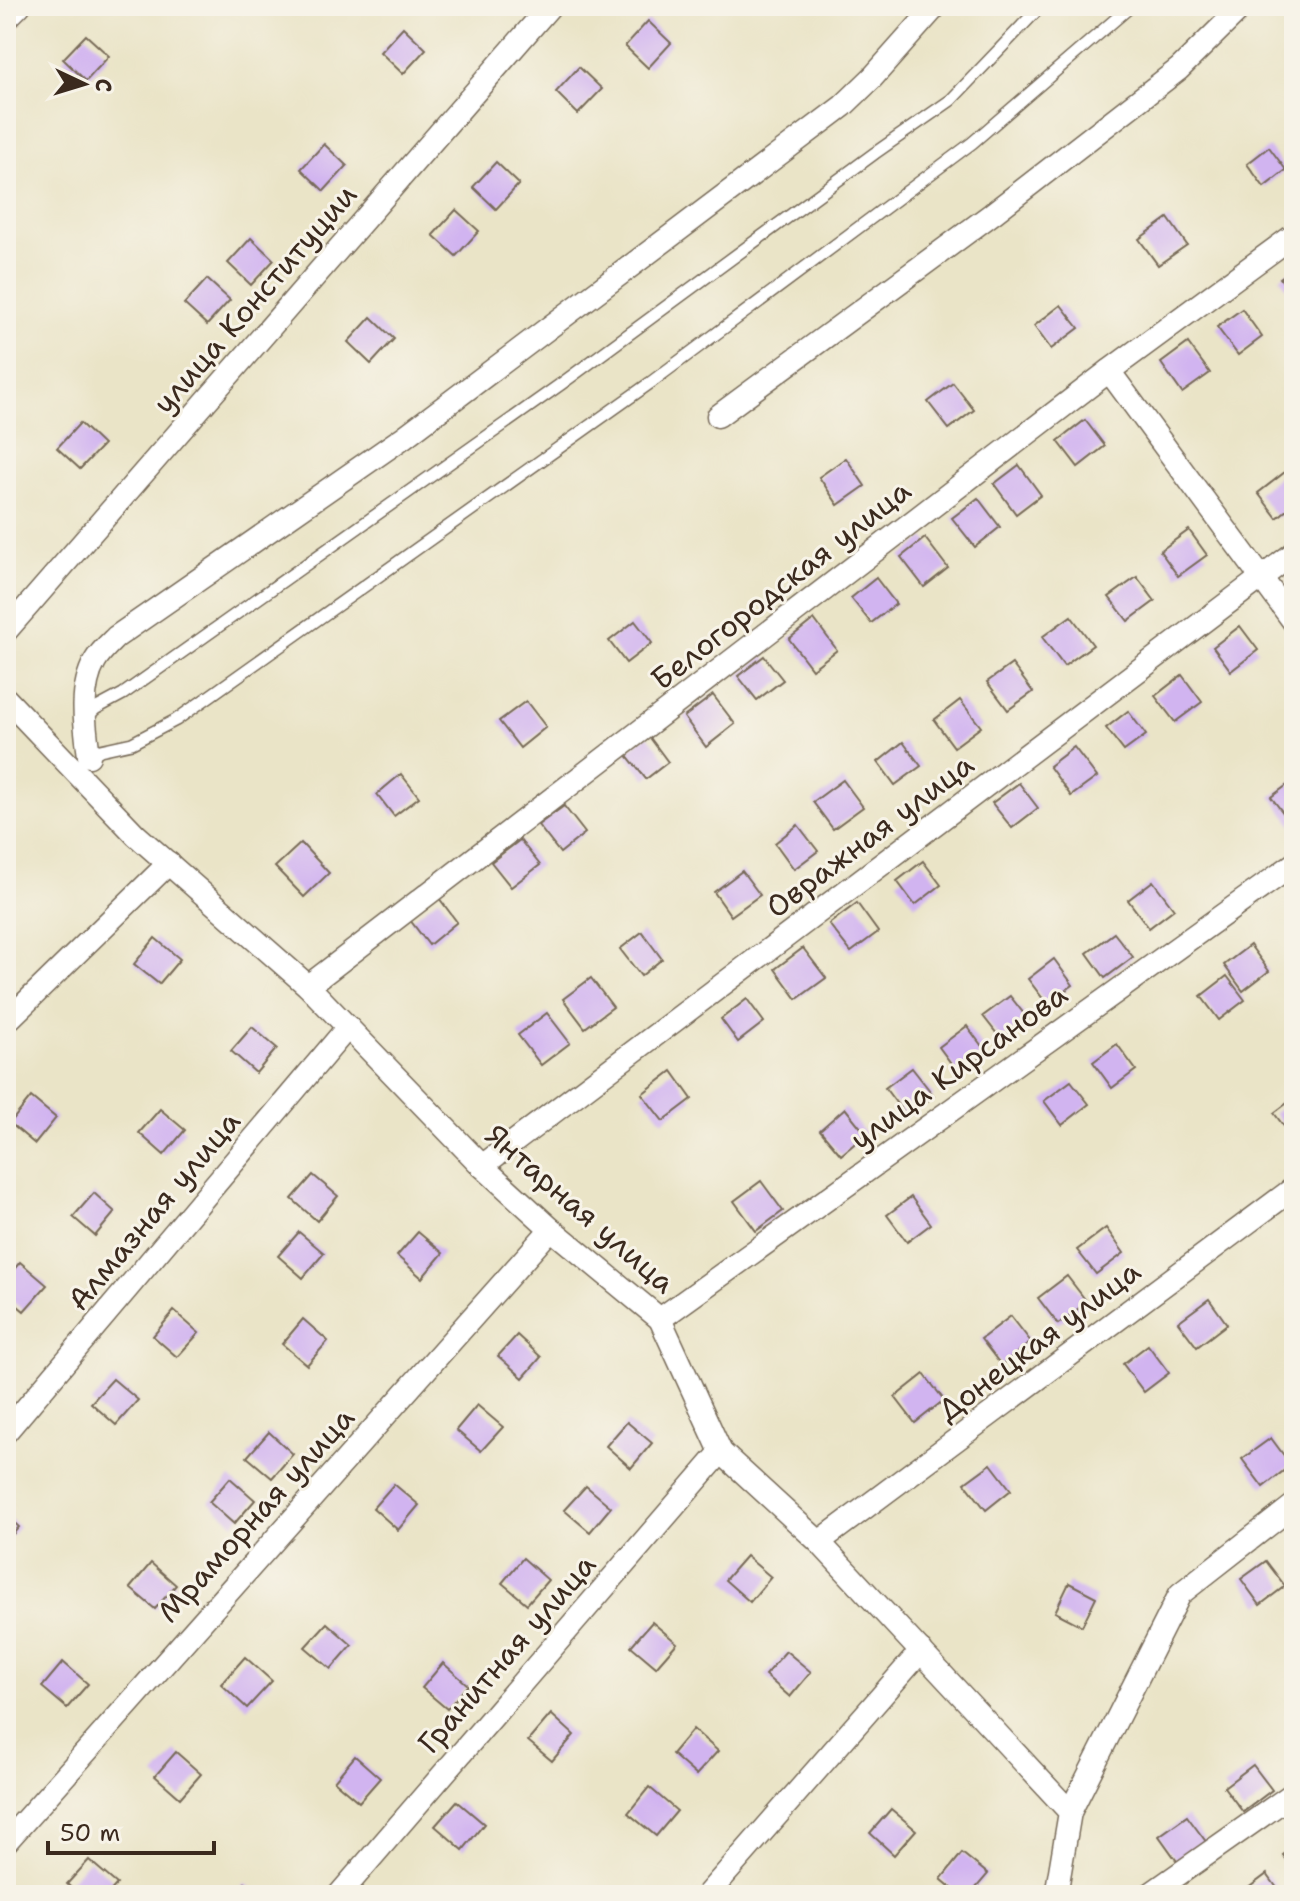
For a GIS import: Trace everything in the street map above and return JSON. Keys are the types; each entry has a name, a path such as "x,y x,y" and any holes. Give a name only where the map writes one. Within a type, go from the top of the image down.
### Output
{"street":[{"path":"6,19 19,6"},
{"name":"улица Конституции","path":"6,631 550,6"},
{"path":"82,763 86,687 95,661 116,637 404,437 843,106 936,6"},
{"path":"718,416 992,214 1179,69 1243,6"},
{"name":"Белогородская улица","path":"308,986 1109,371 1294,235"},
{"path":"1109,371 1294,622"},
{"name":"Овражная улица","path":"482,1166 1294,553"},
{"name":"Янтарная улица","path":"6,699 82,763 136,835 308,986 482,1166 551,1229 660,1319 721,1452 819,1542 1070,1812"},
{"path":"6,1022 169,863"},
{"name":"улица Кирсанова","path":"660,1319 1294,864"},
{"name":"Алмазная улица","path":"6,1432 348,1027"},
{"name":"Донецкая улица","path":"819,1542 1294,1188"},
{"name":"Мраморная улица","path":"6,1842 551,1229"},
{"name":"Гранитная улица","path":"339,1895 721,1452"},
{"path":"1056,1895 1070,1812 1180,1594 1294,1505"},
{"path":"707,1895 921,1651"},
{"path":"1149,1895 1294,1793"}],"lane":[{"path":"84,720 95,709 123,694 561,384 951,100 1041,6"},
{"path":"82,763 100,750 132,743 176,720 650,383 972,143 1131,6"}],"building":[{"path":"648,21 671,43 648,68 625,46"},
{"path":"403,27 426,49 403,74 380,52"},
{"path":"86,35 109,56 86,81 63,59"},
{"path":"579,67 602,89 578,114 556,92"},
{"path":"324,144 347,166 324,191 301,169"},
{"path":"1269,147 1286,170 1264,187 1247,164"},
{"path":"496,162 519,184 496,209 473,187"},
{"path":"456,210 479,231 456,256 433,235"},
{"path":"1168,218 1187,245 1158,265 1139,239"},
{"path":"251,238 274,260 251,285 228,263"},
{"path":"1294,268 1294,297 1280,278"},
{"path":"207,279 230,300 207,325 184,304"},
{"path":"1061,305 1079,328 1051,349 1034,326"},
{"path":"1242,309 1262,337 1238,355 1217,327"},
{"path":"371,317 394,339 371,364 348,342"},
{"path":"1188,343 1210,373 1182,393 1161,363"},
{"path":"953,383 974,410 949,429 928,402"},
{"path":"1085,420 1105,446 1078,467 1058,441"},
{"path":"80,423 103,445 80,469 57,448"},
{"path":"846,458 865,486 838,505 819,477"},
{"path":"1019,465 1041,495 1016,514 994,484"},
{"path":"1285,472 1294,483 1294,504 1277,518 1258,493"},
{"path":"978,498 1000,527 975,547 952,518"},
{"path":"1189,530 1207,555 1178,576 1160,551"},
{"path":"925,538 948,568 924,587 901,557"},
{"path":"1137,577 1155,601 1128,621 1109,597"},
{"path":"876,578 896,604 871,623 851,598"},
{"path":"1071,616 1093,645 1064,666 1042,637"},
{"path":"814,619 837,650 812,669 789,639"},
{"path":"635,621 652,643 626,663 609,641"},
{"path":"1240,626 1258,650 1231,671 1213,647"},
{"path":"764,656 783,680 757,700 738,676"},
{"path":"1012,664 1033,692 1008,710 987,682"},
{"path":"1182,675 1202,702 1175,722 1155,696"},
{"path":"713,695 735,724 706,747 684,717"},
{"path":"960,700 981,727 954,747 934,720"},
{"path":"526,701 546,727 520,748 499,721"},
{"path":"1128,711 1146,735 1124,751 1106,728"},
{"path":"648,735 668,762 646,779 625,753"},
{"path":"903,742 921,766 895,785 878,762"},
{"path":"1074,747 1097,777 1071,796 1049,766"},
{"path":"401,774 419,797 394,816 377,794"},
{"path":"843,780 863,807 833,829 813,802"},
{"path":"1294,780 1294,827 1271,797"},
{"path":"1019,783 1038,808 1012,828 992,803"},
{"path":"564,806 585,833 560,853 538,825"},
{"path":"798,825 818,851 794,869 775,843"},
{"path":"520,840 540,865 511,887 491,862"},
{"path":"301,843 329,873 304,897 275,867"},
{"path":"923,861 941,885 915,905 897,881"},
{"path":"742,871 760,895 731,916 714,892"},
{"path":"1153,881 1174,909 1149,928 1128,900"},
{"path":"439,898 457,922 429,945 410,920"},
{"path":"857,903 878,932 851,952 829,924"},
{"path":"642,932 662,959 641,976 620,949"},
{"path":"1114,933 1133,957 1105,978 1087,953"},
{"path":"155,938 180,959 159,984 134,964"},
{"path":"1250,945 1269,971 1243,991 1224,965"},
{"path":"803,948 826,978 797,999 775,969"},
{"path":"1054,959 1073,985 1047,1004 1028,979"},
{"path":"1227,976 1245,1000 1219,1020 1201,996"},
{"path":"591,978 613,1007 585,1028 563,999"},
{"path":"1010,996 1028,1019 1001,1039 983,1016"},
{"path":"747,999 764,1022 738,1042 721,1019"},
{"path":"547,1013 570,1043 541,1065 518,1035"},
{"path":"967,1026 987,1053 959,1074 939,1047"},
{"path":"252,1027 277,1048 256,1073 231,1051"},
{"path":"1117,1044 1136,1070 1112,1088 1093,1062"},
{"path":"912,1068 934,1096 906,1116 885,1088"},
{"path":"672,1071 692,1099 663,1121 642,1094"},
{"path":"1071,1081 1089,1104 1062,1125 1044,1101"},
{"path":"31,1097 56,1118 35,1144 10,1123"},
{"path":"1294,1098 1294,1140 1274,1113"},
{"path":"845,1108 866,1134 841,1155 820,1130"},
{"path":"160,1109 185,1130 164,1155 139,1133"},
{"path":"313,1175 338,1196 317,1221 292,1199"},
{"path":"761,1181 783,1211 756,1231 734,1201"},
{"path":"94,1193 115,1212 95,1236 73,1217"},
{"path":"911,1197 931,1224 907,1242 887,1215"},
{"path":"1106,1228 1124,1253 1096,1274 1077,1250"},
{"path":"299,1232 324,1253 303,1278 278,1256"},
{"path":"418,1232 443,1253 422,1278 397,1256"},
{"path":"20,1262 47,1285 24,1311 6,1296 6,1279"},
{"path":"1067,1276 1087,1302 1058,1324 1038,1298"},
{"path":"1209,1299 1227,1324 1197,1347 1178,1322"},
{"path":"174,1311 199,1333 177,1357 153,1336"},
{"path":"1011,1316 1031,1342 1001,1365 981,1339"},
{"path":"303,1319 328,1341 307,1365 282,1344"},
{"path":"517,1335 541,1357 523,1378 498,1356"},
{"path":"1148,1345 1169,1373 1144,1392 1123,1364"},
{"path":"924,1374 944,1400 915,1423 895,1397"},
{"path":"113,1379 138,1400 116,1425 91,1403"},
{"path":"477,1405 503,1427 481,1451 456,1430"},
{"path":"627,1422 652,1443 631,1468 606,1446"},
{"path":"269,1432 293,1454 272,1478 247,1457"},
{"path":"1271,1438 1291,1465 1263,1487 1242,1459"},
{"path":"991,1464 1011,1490 986,1510 965,1483"},
{"path":"230,1478 255,1500 234,1524 209,1502"},
{"path":"394,1484 419,1505 398,1530 373,1508"},
{"path":"586,1486 611,1507 590,1532 564,1510"},
{"path":"6,1515 19,1527 6,1542"},
{"path":"746,1556 771,1577 750,1602 725,1580"},
{"path":"523,1558 548,1580 527,1604 502,1583"},
{"path":"1266,1561 1285,1586 1260,1605 1241,1579"},
{"path":"151,1563 176,1585 155,1609 130,1588"},
{"path":"1069,1583 1096,1597 1082,1626 1055,1612"},
{"path":"652,1622 677,1643 656,1667 631,1646"},
{"path":"327,1623 352,1645 331,1669 305,1647"},
{"path":"786,1651 811,1672 790,1697 765,1675"},
{"path":"245,1657 272,1681 247,1708 221,1684"},
{"path":"63,1662 88,1684 67,1708 42,1687"},
{"path":"443,1663 468,1685 447,1709 422,1688"},
{"path":"551,1714 574,1735 552,1761 528,1741"},
{"path":"693,1729 718,1751 696,1775 672,1754"},
{"path":"176,1752 201,1774 180,1798 155,1776"},
{"path":"355,1756 380,1778 359,1802 334,1781"},
{"path":"1253,1765 1272,1790 1243,1812 1224,1787"},
{"path":"649,1787 677,1811 656,1836 628,1813"},
{"path":"457,1801 484,1824 463,1850 435,1826"},
{"path":"891,1809 916,1830 894,1855 870,1833"},
{"path":"1187,1816 1207,1843 1179,1864 1159,1836"},
{"path":"1294,1847 1294,1869 1283,1855"},
{"path":"962,1853 988,1874 970,1895 960,1895 941,1879"},
{"path":"89,1860 117,1884 107,1895 79,1895 67,1884"},
{"path":"1267,1874 1282,1895 1239,1895"},
{"path":"245,1883 259,1895 235,1895"}]}
